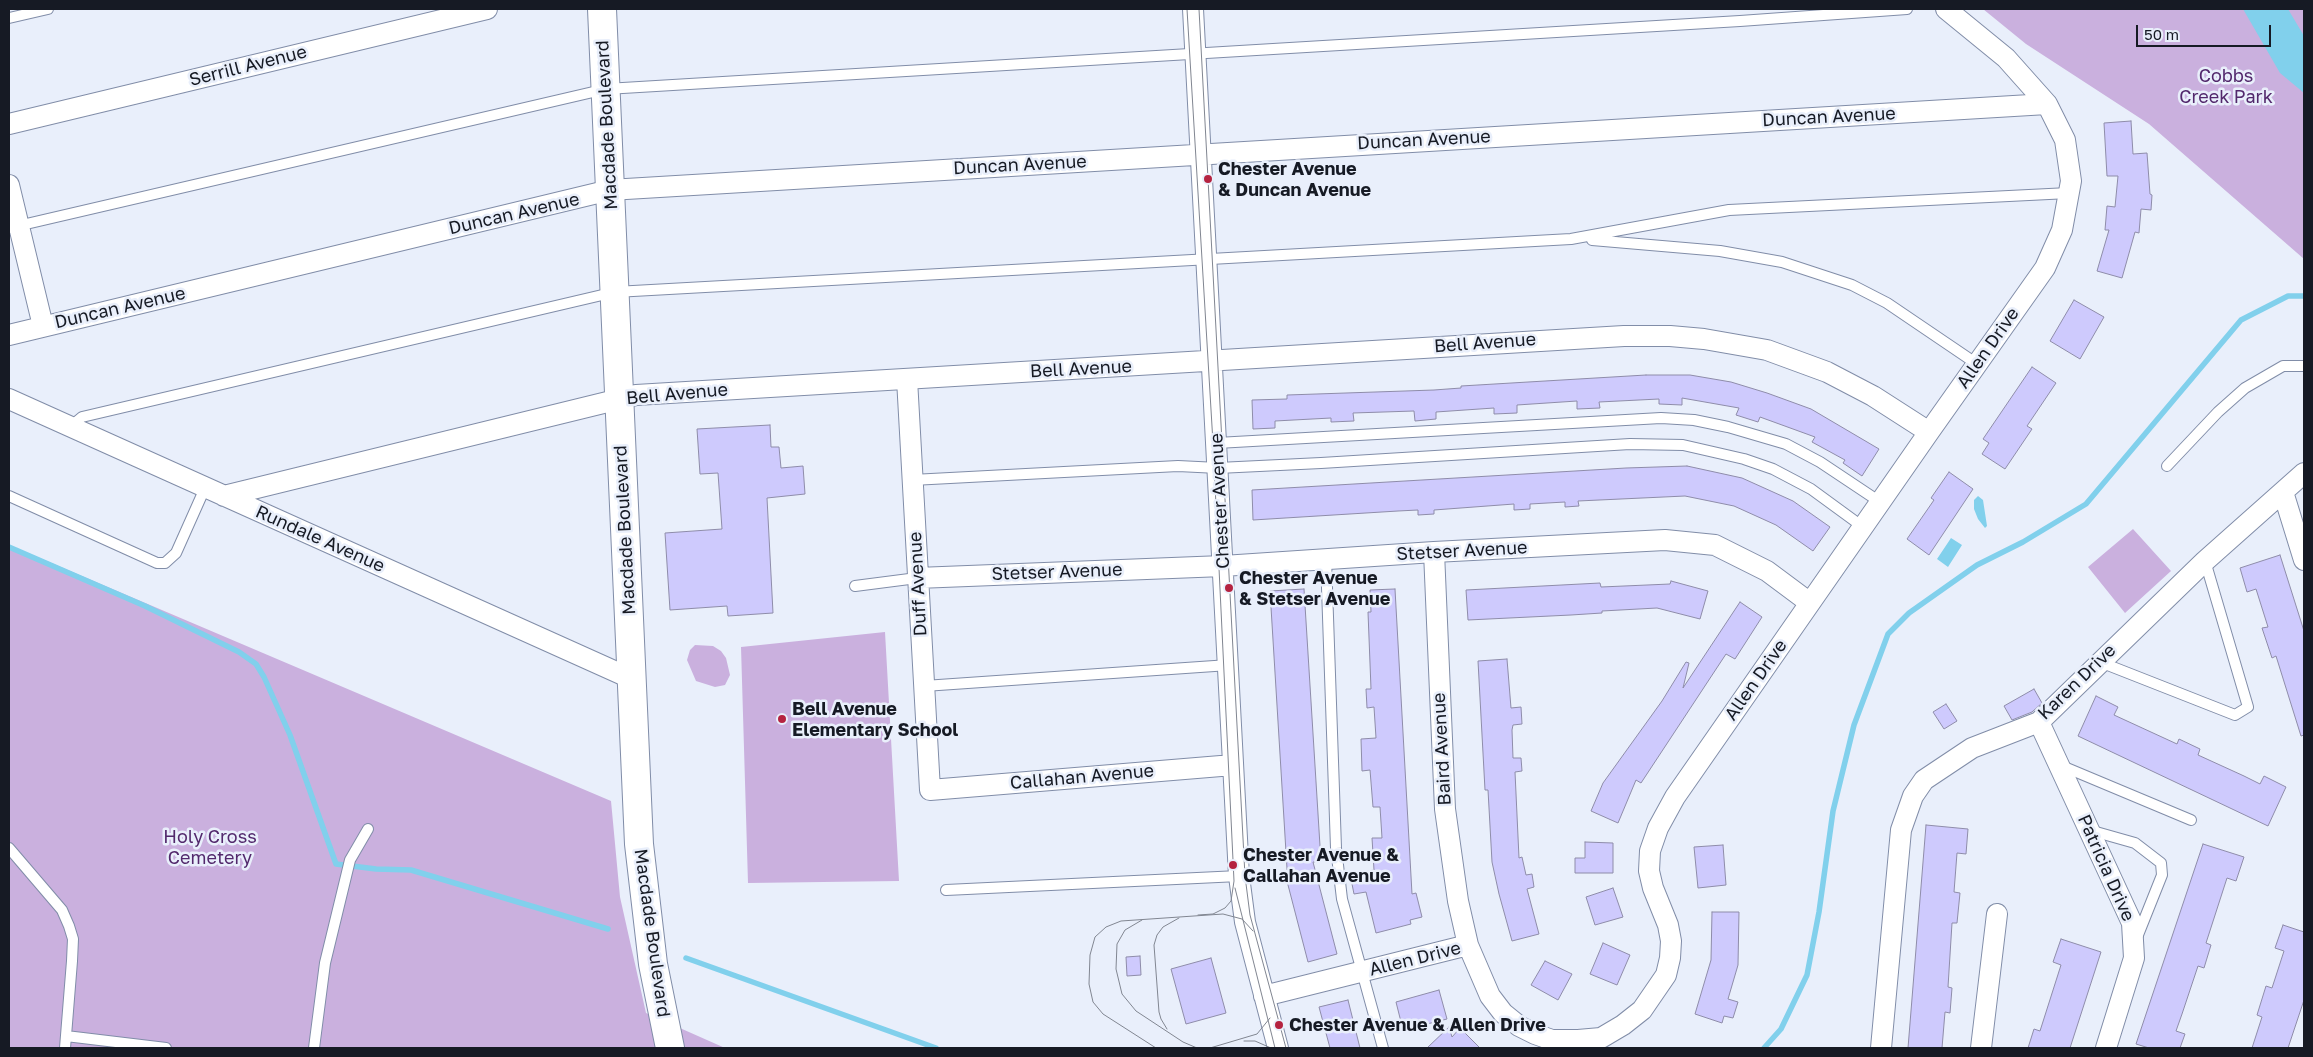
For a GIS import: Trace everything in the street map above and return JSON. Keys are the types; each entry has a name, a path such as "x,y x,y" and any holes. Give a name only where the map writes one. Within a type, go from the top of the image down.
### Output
{"main road":[{"name":"Macdade Boulevard","path":"602,9 643,884 653,964 670,1048"}],"street":[{"name":"Serrill Avenue","path":"9,124 487,9"},
{"name":"Chester Avenue","path":"1193,9 1239,876 1245,922 1278,1048"},
{"name":"Allen Drive","path":"1264,996 1468,944 1490,996 1503,1013 1519,1026 1535,1034 1552,1040 1600,1038 1623,1025 1642,1010 1666,975 1670,958 1671,941 1668,925 1653,888 1649,871 1650,850 1658,828 1675,797 1928,432 2045,268 2062,230 2071,182 2065,140 2048,104 2006,58 1946,9"},
{"name":"Duncan Avenue","path":"9,335 610,190 2048,104"},
{"path":"9,186 14,226 42,326"},
{"name":"Bell Avenue","path":"224,496 636,395 1615,336 1670,336 1704,339 1767,350 1827,372 1873,396 1928,432"},
{"name":"Duff Avenue","path":"906,379 930,790"},
{"name":"Rundale Avenue","path":"9,399 632,679"},
{"name":"Karen Drive","path":"1881,1048 1901,830 1913,796 1924,780 1972,748 2039,722 2205,561 2304,473"},
{"path":"2283,492 2304,560"},
{"name":"Stetser Avenue","path":"918,578 1224,566 1434,552 1666,540 1715,545 1767,571 1810,602"},
{"name":"Baird Avenue","path":"1434,552 1444,809 1458,901 1468,944"},
{"name":"Patricia Drive","path":"2039,722 2132,922 2134,958 2106,1048"},
{"name":"Callahan Avenue","path":"930,790 1233,764"},
{"path":"1982,1048 1997,914"}],"lane":[{"path":"9,18 48,9"},
{"path":"14,226 606,89 1196,52 1740,21 1908,9"},
{"path":"1571,239 1729,210 2069,193"},
{"path":"70,427 82,417 615,292 1207,261 1571,239 1646,243 1711,250 1782,262 1852,285 1886,303 1977,364"},
{"path":"2167,466 2218,412 2245,388 2283,366 2304,366"},
{"path":"1217,443 1661,418 1694,420 1728,427 1786,444 1820,462 1880,502"},
{"path":"912,480 1178,466 1218,468 1541,451 1630,444 1683,445 1744,458 1773,469 1810,489 1863,527"},
{"path":"9,496 158,563 165,563 176,553 206,488"},
{"path":"1326,559 1336,848 1342,900 1383,1048"},
{"path":"2099,662 2235,716 2248,707 2205,561"},
{"path":"855,586 918,578"},
{"path":"924,686 1229,665"},
{"path":"2059,765 2191,820"},
{"path":"314,1048 325,963 350,860 368,829"},
{"path":"2089,830 2135,843 2161,863 2162,875 2134,946"},
{"path":"9,848 62,910 73,939 65,1048"},
{"path":"946,890 1239,876"},
{"path":"66,1036 166,1048"}],"green space":[{"name":"Cobbs Creek Park","path":"1983,9 2304,9 2304,259 2149,124 2026,44"},
{"path":"2133,529 2171,571 2125,613 2088,567"},
{"name":"Holy Cross Cemetery","path":"9,545 611,801 620,897 646,1013 725,1048 9,1048"},
{"path":"885,632 899,881 748,883 741,647"},
{"path":"695,645 713,646 721,651 726,658 730,675 725,685 715,687 696,681 687,660 690,650"}],"water":[{"path":"2243,9 2288,9 2304,36 2304,93 2280,73"},
{"path":"1978,496 1983,500 1987,526 1985,528 1978,519 1974,509 1974,500"},
{"path":"1951,538 1962,545 1948,567 1937,559"}],"building":[{"path":"2131,121 2133,154 2147,153 2150,194 2152,195 2151,210 2141,209 2139,233 2135,232 2122,278 2097,271 2109,230 2105,230 2107,206 2115,207 2118,176 2107,176 2104,123"},
{"path":"2074,300 2104,317 2080,359 2050,341"},
{"path":"2032,367 2056,383 2027,426 2032,429 2005,469 1982,454 1989,443 1983,439"},
{"path":"1646,375 1690,375 1731,382 1767,393 1811,409 1879,449 1862,476 1843,463 1845,460 1812,442 1815,437 1760,417 1758,422 1736,415 1739,408 1682,398 1682,405 1659,404 1659,399 1599,402 1600,408 1577,409 1577,401 1517,405 1517,413 1494,414 1494,408 1436,412 1436,419 1415,421 1414,411 1353,413 1354,421 1331,422 1331,418 1275,421 1275,428 1253,429 1252,400 1287,399 1287,395 1434,390 1461,388 1461,386"},
{"path":"770,425 771,447 779,447 781,468 803,466 805,494 767,498 773,613 728,616 727,606 670,610 665,533 722,529 718,473 700,474 697,429"},
{"path":"1687,466 1742,478 1793,501 1830,527 1813,551 1776,525 1734,506 1685,496 1578,501 1579,506 1565,507 1565,502 1530,504 1530,509 1514,510 1514,504 1434,510 1434,514 1418,515 1418,510 1253,520 1252,490"},
{"path":"1949,472 1973,489 1929,555 1907,539 1934,500 1931,498"},
{"path":"2280,555 2304,631 2304,735 2301,736 2276,656 2272,658 2262,628 2268,627 2256,589 2247,592 2240,568"},
{"path":"1671,581 1708,591 1700,619 1657,608 1571,615 1468,620 1466,590 1600,583 1601,587 1670,584"},
{"path":"1304,589 1321,862 1313,862 1337,954 1308,962 1288,885 1270,591"},
{"path":"1395,589 1412,894 1416,893 1422,917 1410,920 1411,924 1376,933 1366,892 1354,894 1350,874 1374,870 1372,838 1382,838 1380,807 1373,807 1370,770 1362,771 1361,739 1376,738 1374,707 1367,708 1366,689 1371,689 1368,612 1371,612 1370,590"},
{"path":"1740,602 1762,617 1735,659 1726,654 1641,783 1636,780 1618,823 1591,811 1603,783 1662,701 1686,662 1689,663 1683,688"},
{"path":"1507,659 1511,708 1521,707 1522,724 1513,725 1512,730 1513,758 1521,758 1522,771 1515,772 1519,858 1522,857 1526,875 1532,874 1534,887 1527,889 1539,934 1512,941 1492,862 1488,790 1485,790 1478,661"},
{"path":"2034,689 2042,703 2032,712 2012,720 2004,706"},
{"path":"2096,696 2118,707 2114,715 2177,744 2179,739 2200,749 2198,755 2260,784 2264,776 2286,787 2268,826 2078,736"},
{"path":"1946,704 1957,721 1944,729 1933,712"},
{"path":"1926,825 1968,829 1966,854 1957,853 1954,892 1960,893 1957,923 1952,923 1948,987 1952,988 1950,1013 1945,1012 1942,1048 1908,1048"},
{"path":"1585,842 1613,843 1613,873 1575,873 1575,858 1585,858"},
{"path":"2203,844 2244,857 2236,881 2227,878 2206,943 2211,945 2204,968 2198,966 2176,1031 2185,1034 2180,1048 2149,1048 2136,1044"},
{"path":"1723,845 1726,885 1698,888 1694,847"},
{"path":"1613,888 1623,917 1595,925 1586,897"},
{"path":"1712,912 1739,912 1738,965 1728,999 1738,1002 1733,1018 1724,1016 1722,1023 1695,1014 1711,960"},
{"path":"2283,925 2304,932 2304,1000 2288,1048 2252,1048 2262,1017 2257,1015 2266,986 2272,988 2284,951 2275,948"},
{"path":"2061,939 2101,952 2070,1048 2028,1048 2034,1029 2040,1031 2061,965 2053,962"},
{"path":"1603,943 1630,955 1617,985 1590,974"},
{"path":"1140,956 1141,975 1127,976 1126,957"},
{"path":"1211,958 1226,1013 1186,1024 1171,969"},
{"path":"1545,961 1572,974 1558,1000 1531,985"},
{"path":"1439,990 1447,1019 1403,1030 1396,1002"},
{"path":"1348,1000 1360,1048 1330,1048 1319,1007"},
{"path":"1449,1027 1452,1037 1460,1028 1480,1048 1427,1048"}],"waterway":[{"path":"1764,1048 1781,1029 1807,975 1819,912 1833,811 1854,725 1888,634 1909,613 1977,565 2023,542 2086,504 2241,320 2288,296 2304,296"},
{"path":"9,547 145,606 239,652 256,664 264,677 290,735 336,864 376,869 411,870 608,929"},
{"path":"686,958 936,1048"}],"tram line":[{"path":"1187,9 1213,443 1234,881 1231,901 1225,908 1213,914 1198,915"},
{"path":"1199,9 1245,876 1250,915 1286,1048"},
{"path":"1235,888 1275,1048"},
{"path":"1156,1048 1103,1014 1093,1002 1089,984 1090,955 1095,937 1106,927 1121,921 1223,914 1242,919 1253,931"},
{"path":"1167,1029 1159,1012 1154,945 1157,935 1163,927 1179,918"},
{"path":"1142,920 1125,930 1117,944 1116,969 1122,994 1136,1011 1183,1042 1197,1048"},
{"path":"1210,1048 1257,1034 1270,1018"},
{"path":"1244,1041 1255,1041 1271,1048"}],"place":[{"name":"Chester Avenue & Duncan Avenue","path":"1208,179"},
{"name":"Chester Avenue & Stetser Avenue","path":"1229,588"},
{"name":"Bell Avenue Elementary School","path":"782,719"},
{"name":"Chester Avenue & Callahan Avenue","path":"1233,865"},
{"name":"Chester Avenue & Allen Drive","path":"1279,1025"}]}
